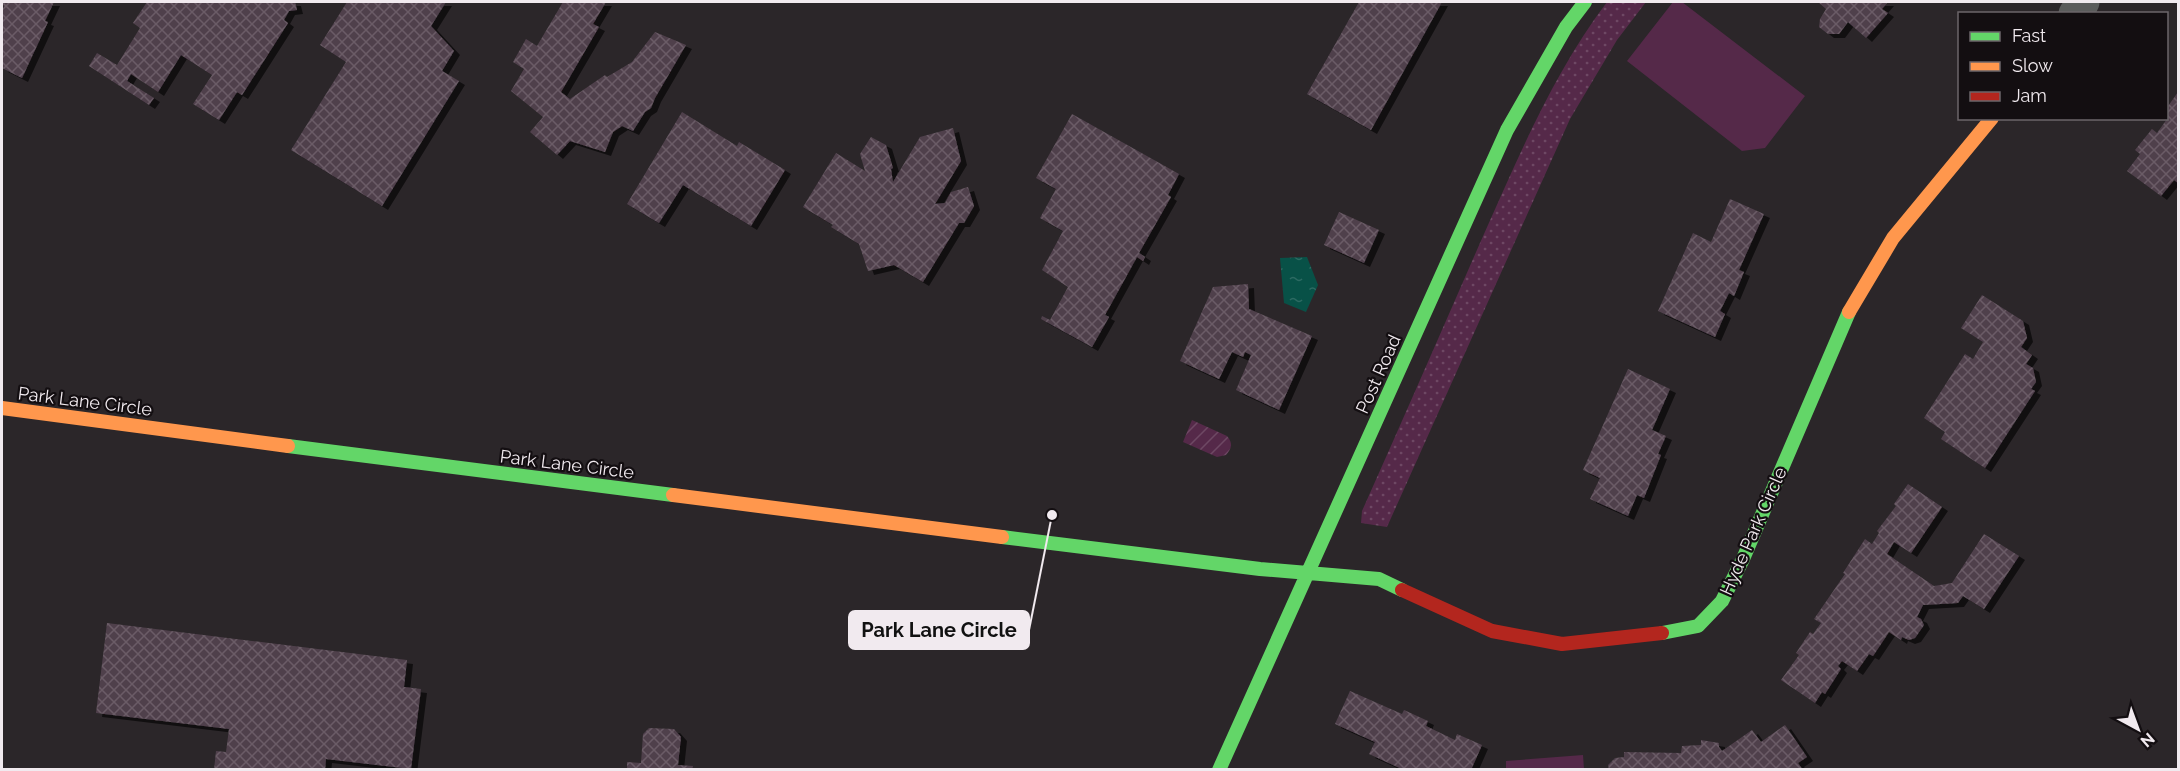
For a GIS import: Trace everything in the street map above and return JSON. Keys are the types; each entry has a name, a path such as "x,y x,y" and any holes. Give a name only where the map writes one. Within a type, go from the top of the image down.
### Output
{"street":[{"name":"Post Road","path":"1219,770 1507,130 1566,27 1585,2"},
{"name":"Hyde Park Circle","path":"1307,572 1379,579 1492,631 1562,644 1647,636 1698,626 1722,601 1743,559 1854,301 1893,238 1990,120"},
{"name":"Park Lane Circle","path":"2,408 510,475 1260,569 1307,572"}],"shaded area":[{"path":"1607,2 1646,2 1617,40 1570,119 1387,527 1361,523 1362,511 1522,150 1552,88"},
{"path":"1673,2 1682,2 1805,96 1765,148 1742,151 1627,61"},
{"path":"1192,420 1227,436 1231,446 1226,455 1217,457 1183,442"},
{"path":"1583,755 1584,769 1506,769 1506,761"}],"water":[{"path":"1307,257 1318,285 1306,312 1284,303 1280,258"}],"building":[{"path":"2,2 54,2 45,21 48,22 22,78 2,68 2,11 4,6"},
{"path":"147,2 295,2 297,10 289,11 284,20 288,23 242,95 237,92 219,120 193,104 212,75 181,55 158,92 131,74 127,81 154,98 149,105 89,66 97,53 117,65 140,28 133,23"},
{"path":"347,2 446,2 431,26 454,51 442,71 459,81 382,206 291,150 346,62 320,45"},
{"path":"563,2 606,2 593,24 599,27 561,92 570,99 605,75 607,77 632,62 655,32 686,45 651,108 645,112 633,131 622,126 613,132 605,152 570,141 557,155 530,132 543,117 511,91 524,69 513,62 526,39 537,46"},
{"path":"1359,2 1442,2 1371,130 1307,94"},
{"path":"1818,2 1888,2 1882,9 1888,13 1866,38 1848,22 1839,34 1828,34 1819,27 1820,19 1826,9"},
{"path":"2178,92 2178,183 2174,180 2161,196 2127,171 2140,154 2135,150 2152,129 2157,133 2168,120 2168,106"},
{"path":"682,112 737,146 739,142 785,170 751,226 683,185 659,223 627,204"},
{"path":"1072,114 1179,174 1168,195 1171,197 1139,253 1145,257 1143,261 1137,257 1105,315 1109,317 1092,347 1041,319 1042,316 1050,320 1068,287 1042,270 1063,231 1040,218 1056,189 1036,178"},
{"path":"953,128 961,161 935,204 945,203 951,192 968,187 974,206 964,223 959,223 923,282 894,265 868,271 859,244 803,207 836,153 865,171 860,154 871,137 886,145 893,168 891,169 893,182 920,137"},
{"path":"1730,199 1764,214 1739,270 1744,272 1734,296 1729,293 1720,311 1725,314 1715,337 1658,311 1693,233 1711,242"},
{"path":"1339,212 1379,230 1364,263 1324,245"},
{"path":"1248,284 1249,309 1312,336 1279,410 1236,390 1251,355 1245,352 1243,357 1232,352 1219,379 1180,361 1213,287"},
{"path":"1982,295 2023,321 2027,338 2021,347 2032,355 2026,364 2033,368 2036,382 2031,389 2035,391 1985,468 1941,439 1945,432 1924,418 1965,354 1973,359 1983,342 1961,328"},
{"path":"1628,369 1670,389 1652,430 1666,436 1658,454 1661,455 1644,498 1637,495 1628,516 1590,499 1600,478 1583,470"},
{"path":"1908,484 1942,507 1911,553 1894,542 1887,554 1934,586 1952,583 1984,534 2019,556 1984,609 1963,596 1958,603 1923,605 1917,617 1924,625 1915,638 1909,640 1902,637 1901,640 1889,632 1873,656 1869,654 1857,671 1842,661 1838,666 1841,669 1825,694 1822,692 1815,703 1781,680 1799,655 1796,653 1810,632 1813,634 1821,623 1814,619 1845,574 1843,573 1865,539 1872,544 1879,533 1877,531 1896,506 1894,504"},
{"path":"107,623 407,660 404,687 421,689 411,769 326,759 325,770 214,770 216,751 226,752 229,729 96,713"},
{"path":"1350,691 1402,714 1404,710 1428,721 1426,726 1455,740 1457,734 1482,745 1471,770 1404,770 1369,754 1375,742 1335,724"},
{"path":"1785,725 1807,757 1798,763 1803,770 1609,770 1608,765 1615,758 1624,757 1624,752 1681,753 1682,746 1701,745 1701,740 1719,743 1722,751 1752,730 1761,742"},
{"path":"649,728 674,729 681,737 678,765 693,766 692,770 627,770 627,762 641,763 643,734"}],"traffic: fast":[{"path":"1219,770 1507,130 1566,27 1585,2"},
{"path":"1662,633 1698,626 1722,601 1743,559 1849,312"},
{"path":"288,446 673,495"},
{"path":"1002,537 1260,569 1379,579 1402,590"}],"traffic: slow":[{"path":"1849,312 1893,238 1990,120"},
{"path":"2,408 288,446"},
{"path":"673,495 1002,537"}],"traffic: jam":[{"path":"1402,590 1492,631 1562,644 1662,633"}],"place":[{"name":"Park Lane Circle","path":"1052,515"}]}
